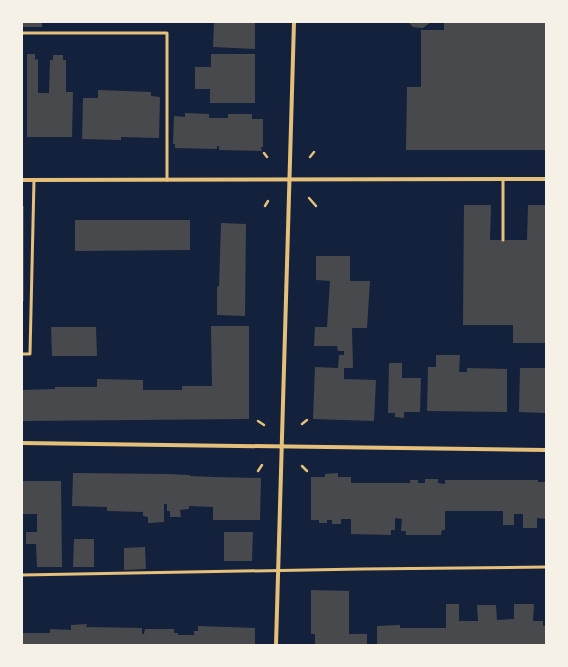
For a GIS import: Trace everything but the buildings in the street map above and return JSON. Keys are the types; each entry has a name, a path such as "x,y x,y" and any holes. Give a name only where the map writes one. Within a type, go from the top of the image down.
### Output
{"street":[{"path":"276,645 294,22"},
{"path":"22,180 546,179"},
{"path":"22,443 546,450"}],"lane":[{"path":"22,33 168,34 167,180"},
{"path":"22,354 30,354 34,180"},
{"path":"502,240 503,180"},
{"path":"22,575 546,567"}],"path":[{"path":"310,157 314,152"},
{"path":"264,153 267,157"},
{"path":"309,198 316,206"},
{"path":"265,206 268,201"},
{"path":"302,424 307,420"},
{"path":"258,421 264,425"},
{"path":"258,471 262,465"},
{"path":"302,466 307,471"}]}
